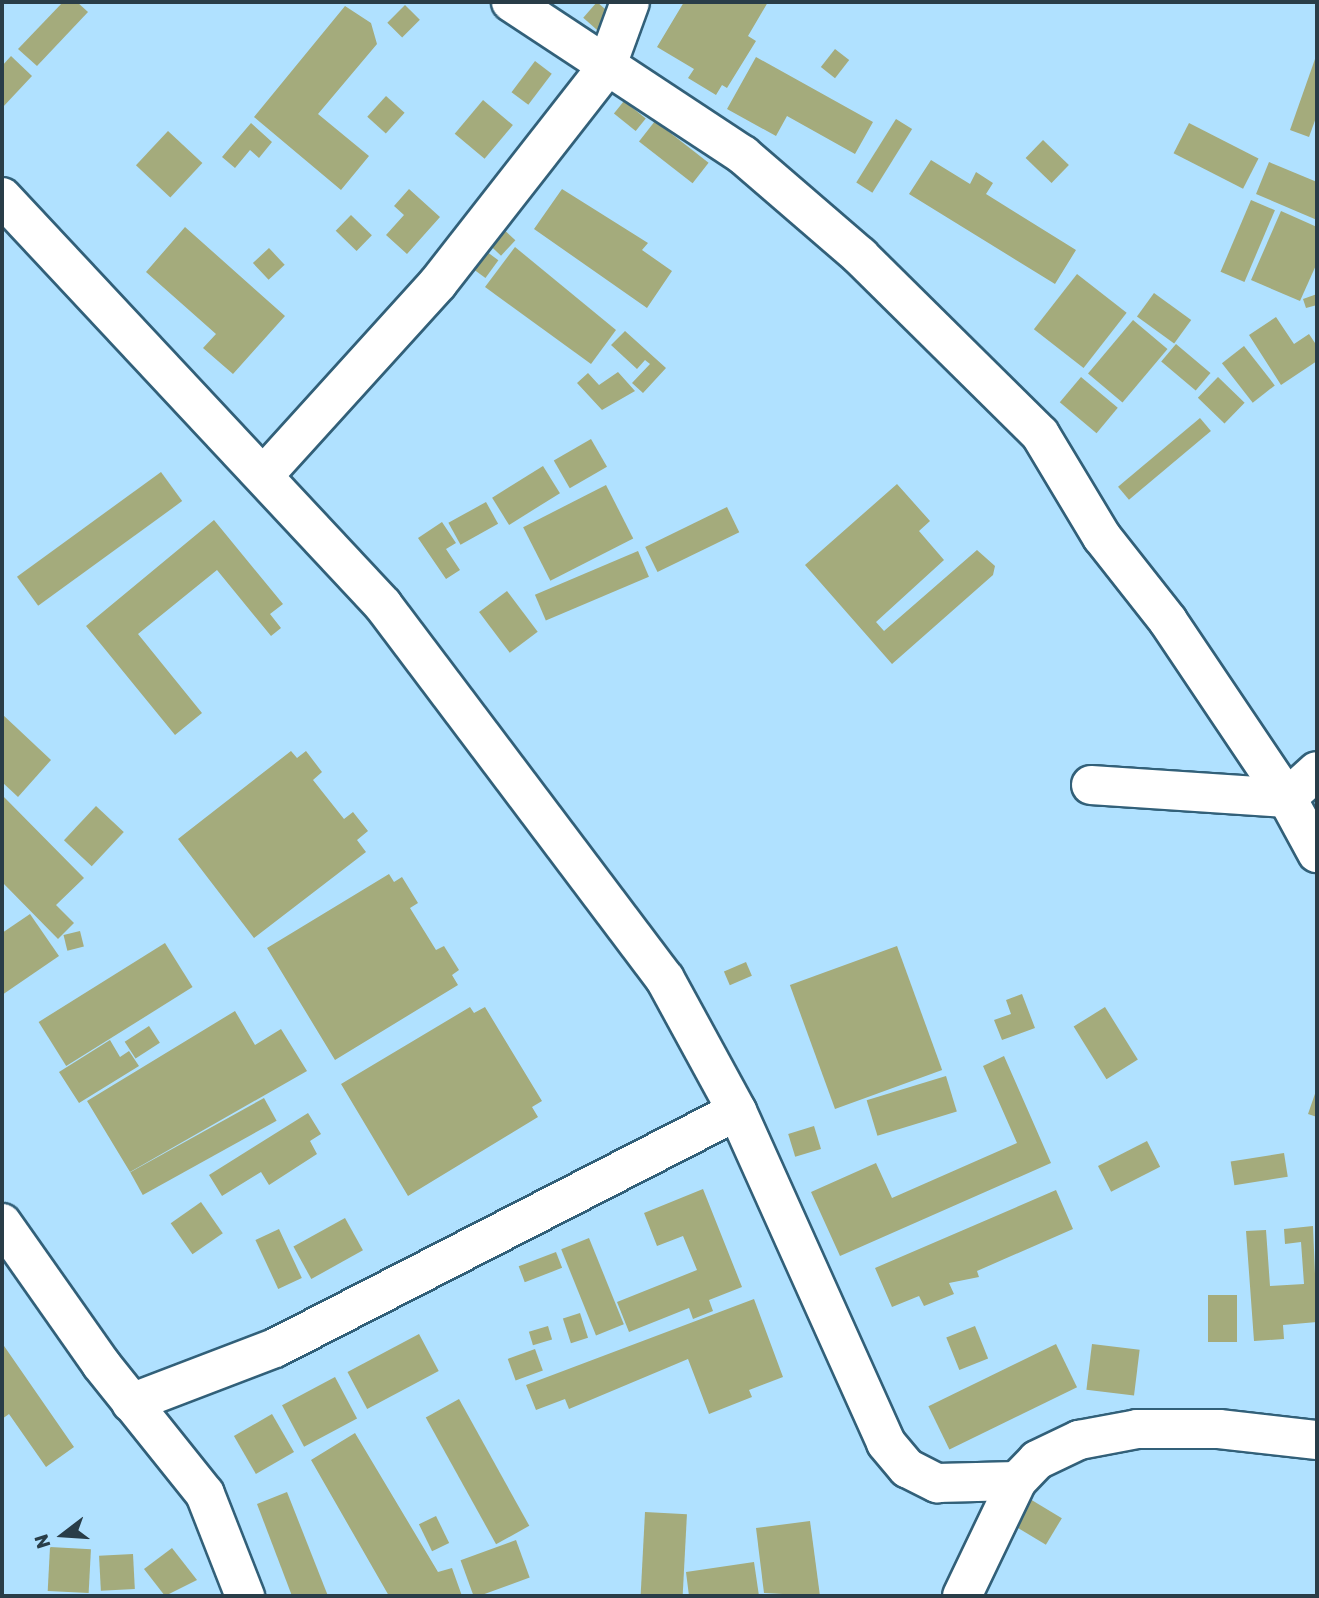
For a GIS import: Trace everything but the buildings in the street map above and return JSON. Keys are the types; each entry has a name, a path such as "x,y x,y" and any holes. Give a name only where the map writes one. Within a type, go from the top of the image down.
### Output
{"street":[{"path":"511,2 606,68 743,155 860,256 1040,434 1102,537 1168,621 1287,798 1317,853"},
{"path":"264,475 438,283 606,68 630,2"},
{"path":"2,197 383,605 665,979 737,1111 886,1443 907,1468 937,1483 1017,1482"},
{"path":"1091,785 1287,798 1317,771"},
{"path":"131,1403 287,1342 737,1111"},
{"path":"2,1223 131,1403 205,1493 245,1596"},
{"path":"962,1596 1017,1482 1037,1461 1079,1440 1137,1429 1219,1429 1317,1440"}]}
